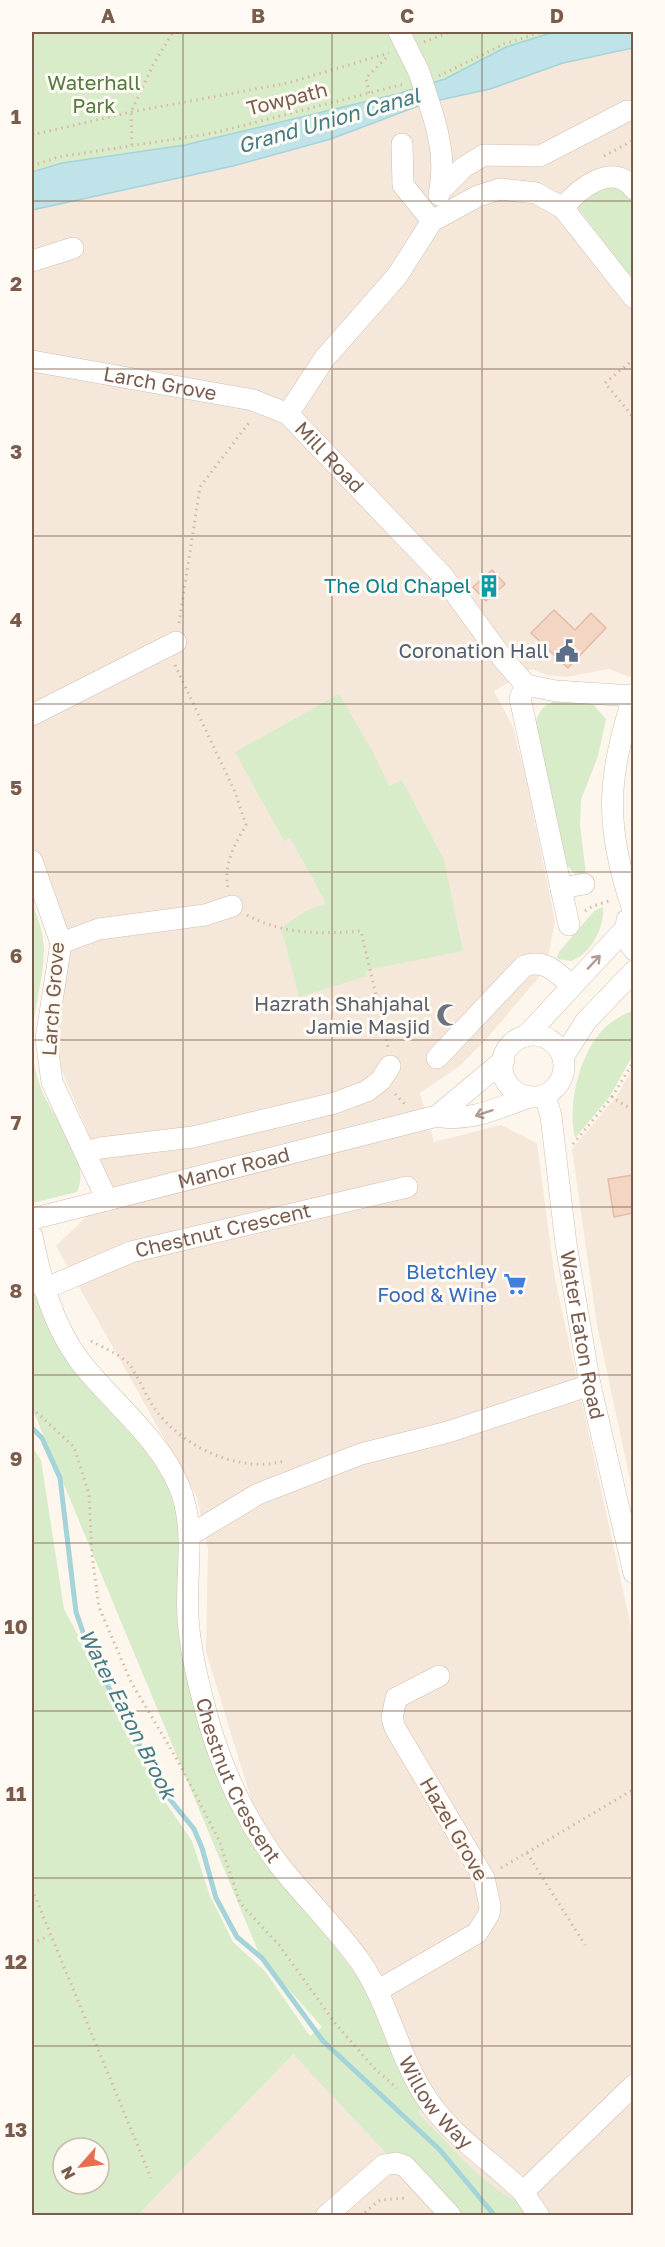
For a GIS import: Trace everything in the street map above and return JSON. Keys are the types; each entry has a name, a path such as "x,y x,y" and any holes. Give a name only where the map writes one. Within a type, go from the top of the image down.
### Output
{"street":[{"path":"403,40 420,77 440,139 443,174 433,220"},
{"path":"440,191 464,167 484,155 540,156 627,111"},
{"path":"402,144 403,185 433,220"},
{"path":"563,208 574,194 596,179 615,177 633,189"},
{"name":"Mill Road","path":"526,685 503,659 442,575 288,414 324,359 397,276 433,220 477,196 500,189 536,194 563,208 633,298"},
{"path":"32,261 73,248"},
{"name":"Larch Grove","path":"32,361 263,404 288,414"},
{"path":"32,715 171,644"},
{"path":"569,925 520,698 526,685 556,691 633,695 619,752 611,811 615,849 630,916 625,937 633,950"},
{"name":"Larch Grove","path":"32,861 61,943 46,1039 52,1082 87,1152 107,1200"},
{"path":"561,888 584,884"},
{"path":"61,943 99,929 205,915 232,906"},
{"path":"630,916 526,1036 514,1042 504,1060 504,1074 507,1082 519,1094 537,1096 561,1081 564,1071 563,1057 586,1021 633,971"},
{"path":"437,1058 524,966 542,963 549,966 571,986"},
{"path":"526,1036 547,1039 563,1057"},
{"name":"Manor Road","path":"429,1118 504,1060"},
{"path":"87,1152 100,1148 193,1137 324,1106 362,1094 385,1073"},
{"name":"Manor Road","path":"32,1220 429,1118 459,1119 537,1096"},
{"name":"Water Eaton Road","path":"537,1096 551,1116 566,1244 590,1385 633,1573"},
{"name":"Chestnut Crescent","path":"44,1289 131,1252 407,1187"},
{"name":"Chestnut Crescent","path":"32,1236 44,1289 56,1321 78,1358 147,1436 170,1468 186,1504 190,1535 187,1602 192,1646 207,1714 226,1772 263,1842 352,1951 377,1991"},
{"path":"190,1535 258,1494 361,1454 448,1432 590,1385"},
{"name":"Hazel Grove","path":"377,1991 477,1933 486,1920 490,1906 484,1878 395,1728 392,1718 396,1698 439,1676"},
{"name":"Willow Way","path":"377,1991 413,2075 428,2101 454,2131 523,2192 539,2216"},
{"path":"523,2192 633,2085"},
{"path":"326,2216 389,2163 405,2166 451,2216"}],"path":[{"path":"132,145 131,112 153,65 173,32"},
{"path":"403,40 450,32"},
{"name":"Towpath","path":"32,166 58,157 214,133 369,93 420,77 442,75 504,44 542,32"},
{"path":"32,135 131,112 288,83 392,53 366,78 369,93"},
{"path":"633,359 605,383 633,418"},
{"path":"263,404 200,488 171,644 235,792 246,825 232,850 227,871 232,906 258,921 298,933 361,931 391,1059 385,1073 429,1118"},
{"path":"554,1148 572,1146 612,1097 633,1061"},
{"path":"612,1097 633,1111"},
{"path":"83,1336 129,1363 140,1387 156,1411 172,1429 194,1447 240,1463 263,1465 291,1459"},
{"path":"484,1878 633,1789"},
{"path":"527,1853 585,1945"},
{"path":"32,1889 49,1936 151,2178"},
{"path":"32,1943 49,1936"},
{"path":"360,2216 380,2200 432,2196"}],"shaded area":[{"path":"633,48 633,678 609,669 566,677 547,675 532,669 494,691 513,727 526,778 555,921 547,963 541,975 461,1065 420,1093 434,1142 501,1125 537,1143 555,1279 633,1636 633,2215 138,2215 293,2053 385,2151 252,1802 206,1652 208,1549 197,1497 56,1246 113,1191 58,1062 55,941 32,869 32,210 233,166 331,139 426,103 490,89 563,63"},
{"path":"633,1067 633,1494 597,1325 572,1149 617,1096"}],"green space":[{"name":"Waterhall Park","path":"32,32 554,32 506,47 445,79 397,94 185,145 62,163 32,172"},
{"path":"601,186 626,190 633,202 633,280 577,206"},
{"path":"339,694 373,752 389,786 402,780 444,860 463,951 366,970 367,976 299,997 281,928 306,911 326,903 290,838 284,841 235,752"},
{"path":"556,701 592,703 606,719 598,756 581,800 580,825 586,875 574,873 567,865 535,728 541,710"},
{"path":"32,901 44,944 32,1036"},
{"path":"603,907 599,931 585,952 571,961 557,959 559,952 594,911"},
{"path":"633,1010 633,1055 610,1096 575,1138 573,1109 583,1061 599,1034 612,1022"},
{"path":"32,1036 36,1071 42,1091 70,1140 80,1166 77,1192 32,1203"},
{"path":"32,1279 127,1424 169,1483 179,1524 180,1618 183,1655 294,1893 362,1983 423,2106 418,2113 482,2177 496,2189 526,2205 532,2215 462,2215 412,2162 386,2153 293,2054 138,2215 32,2215 32,1447 41,1460 64,1609 135,1742 155,1787 192,1841 210,1896 233,1942 265,1971 310,2036 322,2027 261,1958 32,1408"}],"water":[{"name":"Grand Union Canal","path":"554,32 633,32 633,48 563,63 490,89 426,103 331,139 233,166 32,210 32,172 62,163 185,145 397,94 445,79 506,47"}],"building":[{"name":"The Old Chapel","path":"492,570 505,584 486,601 473,587"},
{"name":"Coronation Hall","path":"554,610 575,630 591,613 606,628 568,668 531,633"},
{"path":"633,1175 633,1213 614,1217 608,1179"}],"waterway":[{"name":"Water Eaton Brook","path":"32,1428 42,1438 60,1478 76,1612 90,1652 164,1792 194,1829 202,1848 216,1898 237,1937 262,1958 323,2041 440,2150 495,2216"}],"place":[{"name":"The Old Chapel","path":"489,586"},
{"name":"Coronation Hall","path":"567,651"},
{"name":"Hazrath Shahjahal Jamie Masjid","path":"448,1015"},
{"name":"Bletchley Food & Wine","path":"515,1284"}]}
